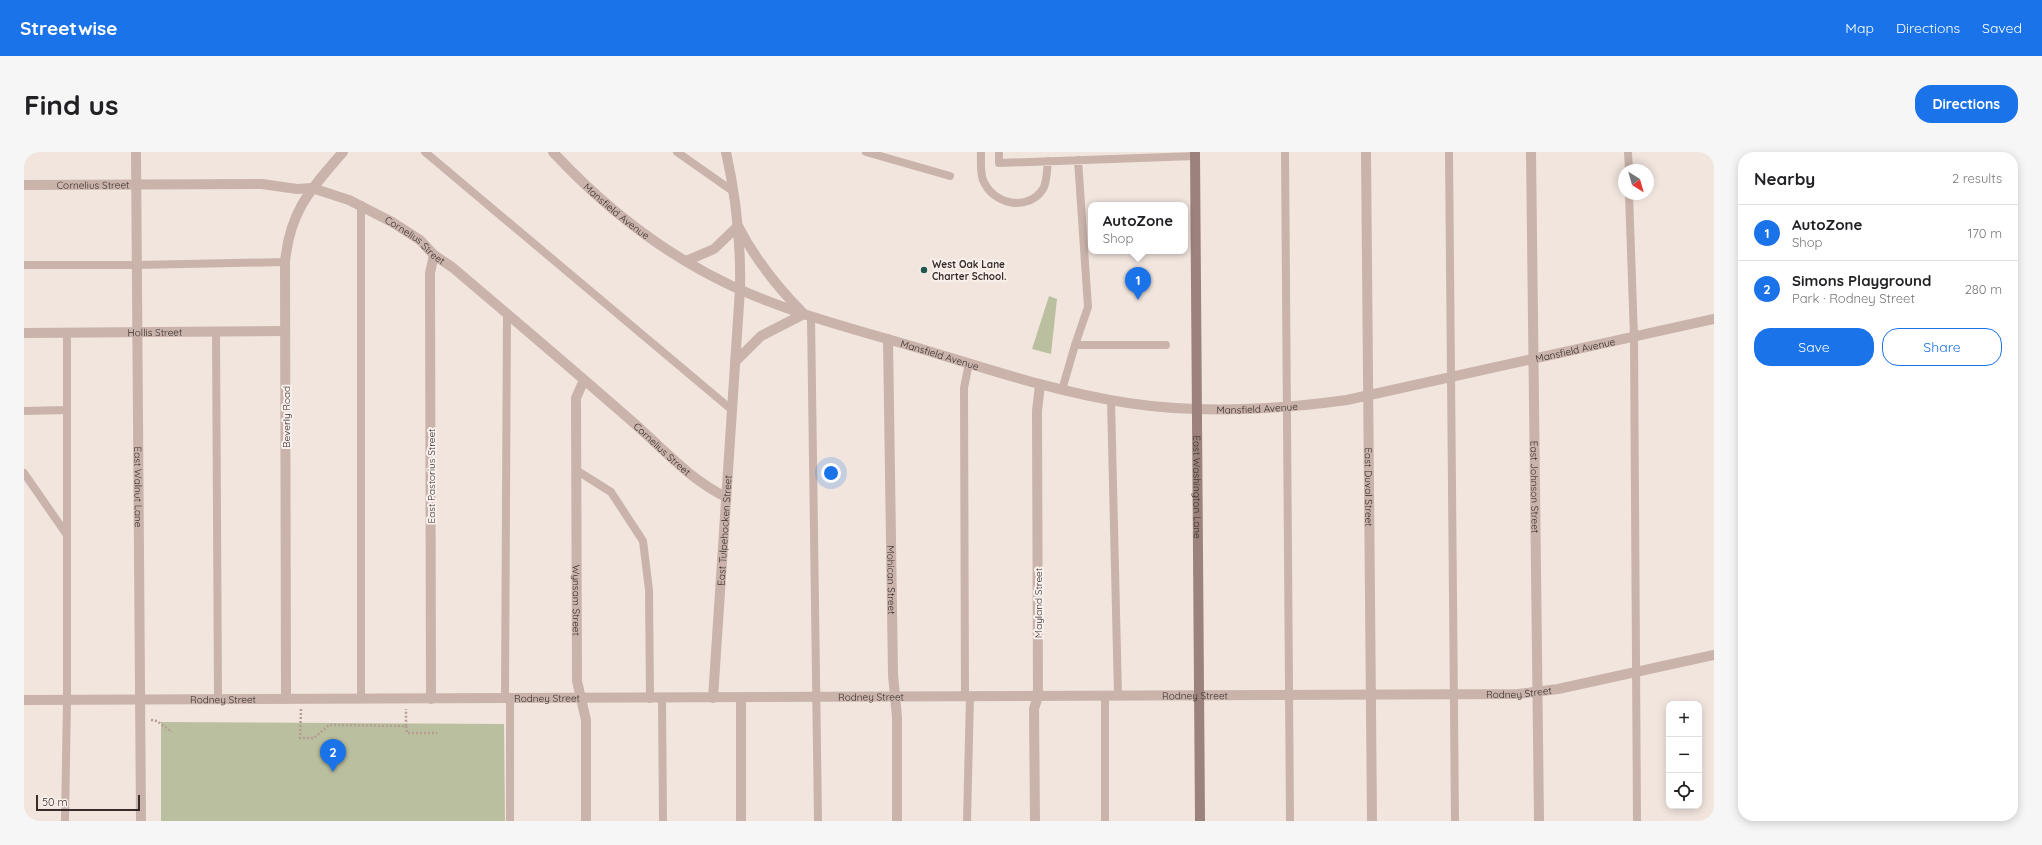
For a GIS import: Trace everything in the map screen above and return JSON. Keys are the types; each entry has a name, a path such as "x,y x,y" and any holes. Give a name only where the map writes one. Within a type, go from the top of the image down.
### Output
{"main road":[{"name":"East Washington Lane","path":"1195,154 1200,821"}],"street":[{"name":"East Walnut Lane","path":"136,152 141,821"},
{"name":"Beverly Road","path":"286,699 285,262 287,243 292,224 300,206 312,188 342,152"},
{"name":"Mansfield Avenue","path":"553,152 608,206 654,240 686,261 740,289 808,315 1040,385 1111,400 1197,410 1287,407 1369,396 1714,319"},
{"name":"East Tulpehocken Street","path":"713,698 740,289 738,226 734,192 726,152"},
{"name":"East Duval Street","path":"1366,152 1372,821"},
{"name":"East Johnson Street","path":"1531,152 1535,359 1539,821"},
{"name":"Cornelius Street","path":"24,185 262,184 297,190 312,188 361,205 398,225 420,240 434,255 452,267 584,380 698,482 726,497"},
{"path":"686,261 714,249 738,226 758,261 808,315 761,336 735,362"},
{"name":"East Pastorius Street","path":"431,699 430,273 434,255"},
{"name":"Hollis Street","path":"24,333 285,331"},
{"name":"Mohican Street","path":"888,339 892,675 897,717 897,821"},
{"name":"Wynsam Street","path":"584,380 576,398 576,470 577,680 586,720 586,821"},
{"name":"Mayland Street","path":"1035,821 1034,709 1038,696 1038,411 1040,385"},
{"name":"Rodney Street","path":"24,700 508,698 650,699 1105,695 1372,695 1538,692 1635,673 1714,655"},
{"path":"741,698 742,821"}],"lane":[{"path":"425,152 732,410"},
{"path":"677,152 734,192"},
{"path":"866,152 950,176"},
{"path":"981,152 983,180 995,197 1011,204 1033,200 1044,188 1048,161"},
{"path":"999,152 999,163 1195,154"},
{"path":"1285,152 1290,821"},
{"path":"1449,152 1455,821"},
{"path":"1628,152 1629,164"},
{"path":"1062,390 1075,345 1088,308 1078,160"},
{"path":"1630,200 1634,337 1637,821"},
{"path":"361,205 362,699"},
{"path":"24,265 137,265 285,262"},
{"path":"507,314 508,698 510,821"},
{"path":"808,315 818,821"},
{"path":"216,332 218,699"},
{"path":"65,821 67,700 67,333"},
{"path":"1075,345 1166,345"},
{"path":"967,821 968,696 964,388 969,363"},
{"path":"1111,400 1118,695"},
{"path":"24,411 67,410"},
{"path":"576,470 611,492 643,542 649,590 650,699"},
{"path":"24,473 67,535"},
{"path":"1105,695 1105,821"},
{"path":"662,698 663,821"}],"path":[{"path":"302,699 300,738 314,738 329,725 406,726"},
{"path":"405,699 407,733 437,733"},
{"path":"140,718 157,721 172,732"}],"green space":[{"path":"1049,296 1057,299 1051,354 1032,349"},
{"path":"161,722 504,724 505,821 161,821"}],"place":[{"name":"West Oak Lane Charter School.","path":"924,270"},
{"name":"AutoZone","path":"1138,300"},
{"name":"Simons Playground","path":"333,772"}]}
